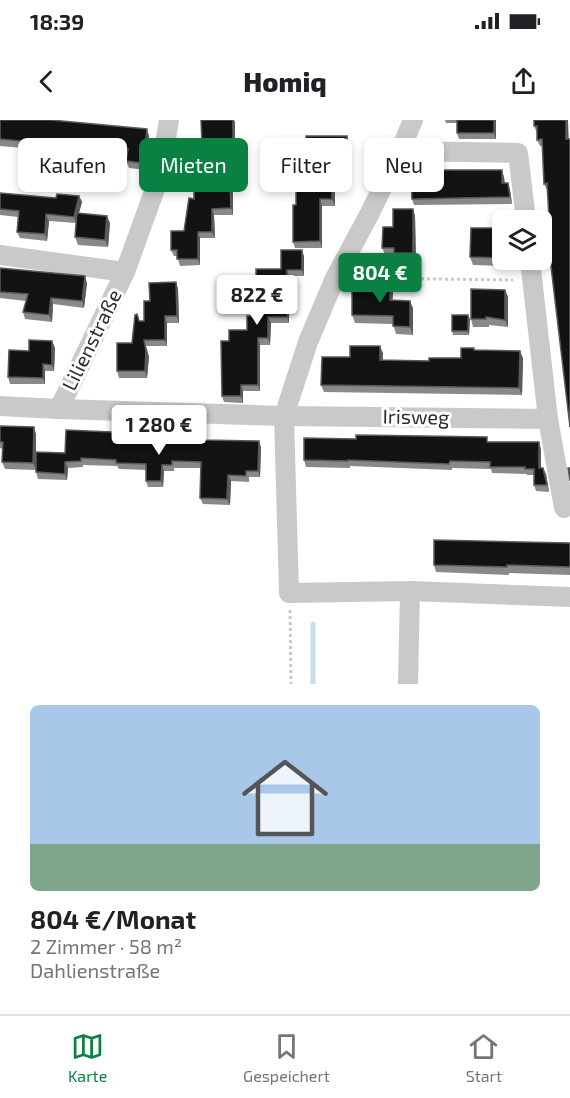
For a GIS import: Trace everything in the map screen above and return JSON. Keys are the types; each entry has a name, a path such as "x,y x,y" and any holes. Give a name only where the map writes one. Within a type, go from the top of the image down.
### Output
{"street":[{"name":"Lilienstraße","path":"59,409 125,272 160,175 169,120"},
{"path":"405,138 413,120"},
{"path":"444,152 518,153 525,210"},
{"path":"380,192 335,278 308,342 284,416 289,593 410,591 570,597"},
{"name":"Lilienstraße","path":"0,255 125,272"},
{"path":"531,270 548,419 564,508"},
{"name":"Lilienstraße","path":"0,406 284,416"},
{"name":"Irisweg","path":"284,416 548,419"},
{"path":"408,684 410,591"}],"path":[{"path":"335,278 532,280"},
{"path":"289,593 291,684"}],"building":[{"path":"0,120 51,120 147,129 146,138 139,138 139,163 127,161 127,138 18,138 18,141 0,139"},
{"path":"201,120 233,120 233,138 202,138"},
{"path":"457,120 494,120 494,133 457,133"},
{"path":"534,120 566,120 566,139 570,139 570,427 551,270 552,210 549,210 547,183 544,184 542,139 537,140 537,126 534,126"},
{"path":"306,136 347,136 347,138 306,138"},
{"path":"444,170 502,170 502,183 508,183 510,197 412,199 412,192 444,192"},
{"path":"194,192 230,192 231,208 212,209 212,232 198,232 198,259 177,259 177,250 171,250 171,231 184,231 189,198 194,199"},
{"path":"296,192 332,192 332,199 320,199 320,241 293,242 293,205 296,205"},
{"path":"0,193 56,198 57,194 79,196 74,217 46,214 45,234 17,232 19,211 0,209"},
{"path":"393,209 413,209 413,253 394,253 394,248 382,248 383,227 393,227"},
{"path":"77,213 107,216 105,240 75,237"},
{"path":"471,228 492,228 492,258 470,257"},
{"path":"281,250 302,250 302,270 287,270 287,317 268,317 268,338 258,338 258,385 241,385 241,396 222,396 221,341 229,341 229,330 247,330 247,316 256,316 256,269 281,269"},
{"path":"0,268 85,276 82,301 51,298 49,315 23,312 28,294 0,292"},
{"path":"176,282 177,316 165,316 165,340 144,340 145,371 117,371 117,343 132,343 135,315 137,314 139,321 144,321 144,301 150,301 149,283"},
{"path":"352,285 390,286 390,300 410,301 410,327 393,326 393,316 352,315"},
{"path":"471,289 505,290 505,320 486,317 486,319 471,319"},
{"path":"452,315 468,315 468,331 452,331"},
{"path":"29,340 52,341 52,365 43,364 43,378 8,377 9,350 29,351"},
{"path":"350,346 380,346 380,360 429,361 429,358 461,358 461,348 520,351 519,388 321,385 322,357 350,357"},
{"path":"0,426 34,427 33,463 2,462 3,442 0,442"},
{"path":"66,430 203,436 203,440 259,441 258,471 246,471 246,476 228,475 227,499 200,498 201,462 172,461 172,465 162,465 161,481 146,481 146,464 116,463 116,460 81,458 81,461 65,462 65,474 36,472 36,452 65,453"},
{"path":"356,435 487,437 487,442 539,442 539,468 543,468 547,485 534,485 534,469 490,467 490,462 450,461 449,464 304,460 304,438 356,439"},
{"path":"434,540 570,543 570,567 434,565"}],"waterway":[{"path":"313,624 313,684"}]}
